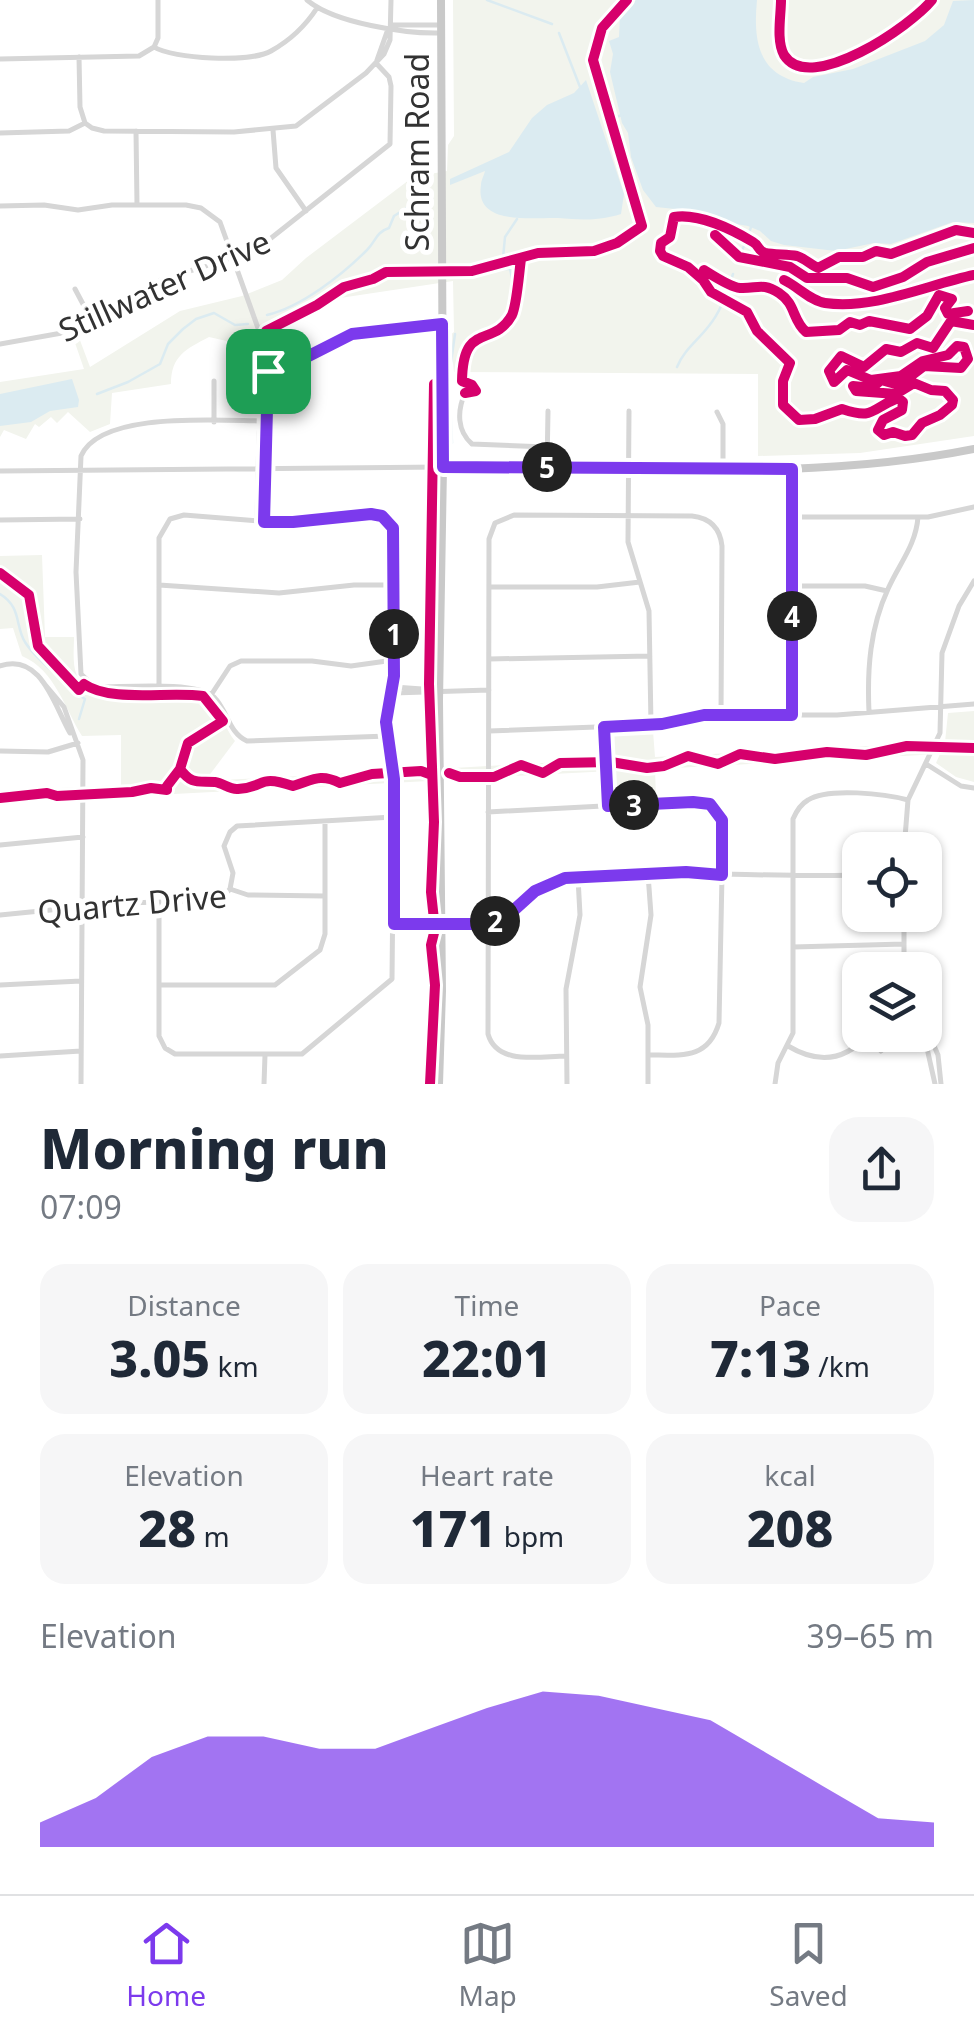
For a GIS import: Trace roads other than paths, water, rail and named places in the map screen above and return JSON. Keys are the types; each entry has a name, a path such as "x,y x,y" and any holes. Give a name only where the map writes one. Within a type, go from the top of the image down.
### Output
{"main road":[{"name":"Schram Road","path":"439,1084 441,0"},
{"path":"443,467 792,469 876,464 974,449"}],"street":[{"path":"0,59 139,56 154,47 158,38 158,0"},
{"path":"307,0 336,16 389,26 441,29"},
{"path":"79,57 80,108 85,122 99,131 273,130 300,124 376,63 389,26 392,0"},
{"path":"154,47 171,56 263,54 303,27 316,8"},
{"name":"Stillwater Drive","path":"0,344 51,337 92,321 160,280 235,259 266,244 390,144 390,81 376,63"},
{"path":"0,133 70,131 85,122"},
{"path":"273,130 276,168 307,212"},
{"path":"136,131 137,205"},
{"path":"0,206 84,210 186,204 206,211 222,226 266,348 268,381 260,522"},
{"path":"75,290 92,321"},
{"path":"268,371 283,369 352,334 442,324"},
{"path":"214,381 214,422"},
{"path":"465,393 460,428 472,444 547,447"},
{"path":"547,467 548,411"},
{"path":"628,411 629,548 649,611 650,725"},
{"path":"717,412 723,424 722,468"},
{"path":"211,694 159,687 102,687 81,674 76,572 81,456 94,437 132,423 263,421"},
{"path":"0,472 443,467"},
{"path":"792,469 792,715"},
{"path":"792,517 918,517 974,508"},
{"path":"159,687 159,538 166,522 180,515 293,522 371,514 388,521 394,534 394,690 386,718 394,779 392,979 304,1052 180,1056 162,1045 159,1036 159,904"},
{"path":"566,1056 507,1055 491,1042 488,731 493,526 504,517 692,516 709,521 722,546 722,715"},
{"path":"870,712 870,649 887,591 913,542 918,517"},
{"path":"0,520 80,519"},
{"path":"905,832 908,800 940,734 940,676 946,638 974,581"},
{"path":"489,588 596,588 640,582"},
{"path":"160,585 279,593 394,585"},
{"path":"792,586 865,586 887,591"},
{"path":"489,660 650,656"},
{"path":"211,694 230,666 241,660 351,666 394,660"},
{"path":"0,666 25,664 62,704 84,767 80,1084"},
{"path":"394,690 489,690"},
{"path":"211,694 236,734 247,741 388,736"},
{"path":"488,731 650,725 699,716 870,712 974,704"},
{"path":"604,727 608,806"},
{"path":"0,751 48,752 78,743"},
{"path":"926,764 961,786 974,788"},
{"path":"775,1084 778,1063 792,1033 793,820 804,803 817,796 874,794 908,800"},
{"path":"488,812 693,802 710,804 722,820 721,1010 716,1032 709,1045 697,1054 648,1055"},
{"path":"230,888 233,873 224,846 234,828 247,824 394,818"},
{"path":"159,986 275,985 322,946 324,822"},
{"path":"0,845 83,837"},
{"path":"394,921 488,921 508,917 545,885 578,877 694,872 842,875"},
{"path":"648,874 650,915 640,987 648,1020 648,1084"},
{"path":"566,1084 566,989 579,922 578,877"},
{"name":"Quartz Drive","path":"0,915 215,900 230,888 248,896 324,896"},
{"path":"904,932 904,952"},
{"path":"792,947 904,944"},
{"path":"0,985 82,981"},
{"path":"788,1046 813,1056 848,1052"},
{"path":"0,1056 81,1051"},
{"path":"929,1052 938,1084"},
{"path":"937,1052 938,1084"},
{"path":"264,1055 264,1084"}],"waterway":[{"path":"487,0 552,24"},
{"path":"559,33 580,87"},
{"path":"616,117 622,115"},
{"path":"267,315 307,298 333,280 389,228 394,216 432,192"},
{"path":"503,258 505,237 517,219"},
{"path":"747,239 751,227"},
{"path":"739,256 746,242"},
{"path":"737,263 739,258"},
{"path":"503,269 510,269 513,287 506,315"},
{"path":"677,367 717,315 733,274"},
{"path":"97,394 160,364 168,344 196,319 214,313 235,325 248,324"},
{"path":"480,332 502,321"},
{"path":"452,443 449,376 455,334"},
{"path":"465,371 480,340"},
{"path":"0,594 12,605 30,649 71,689"},
{"path":"79,695 85,699 79,719"}]}
